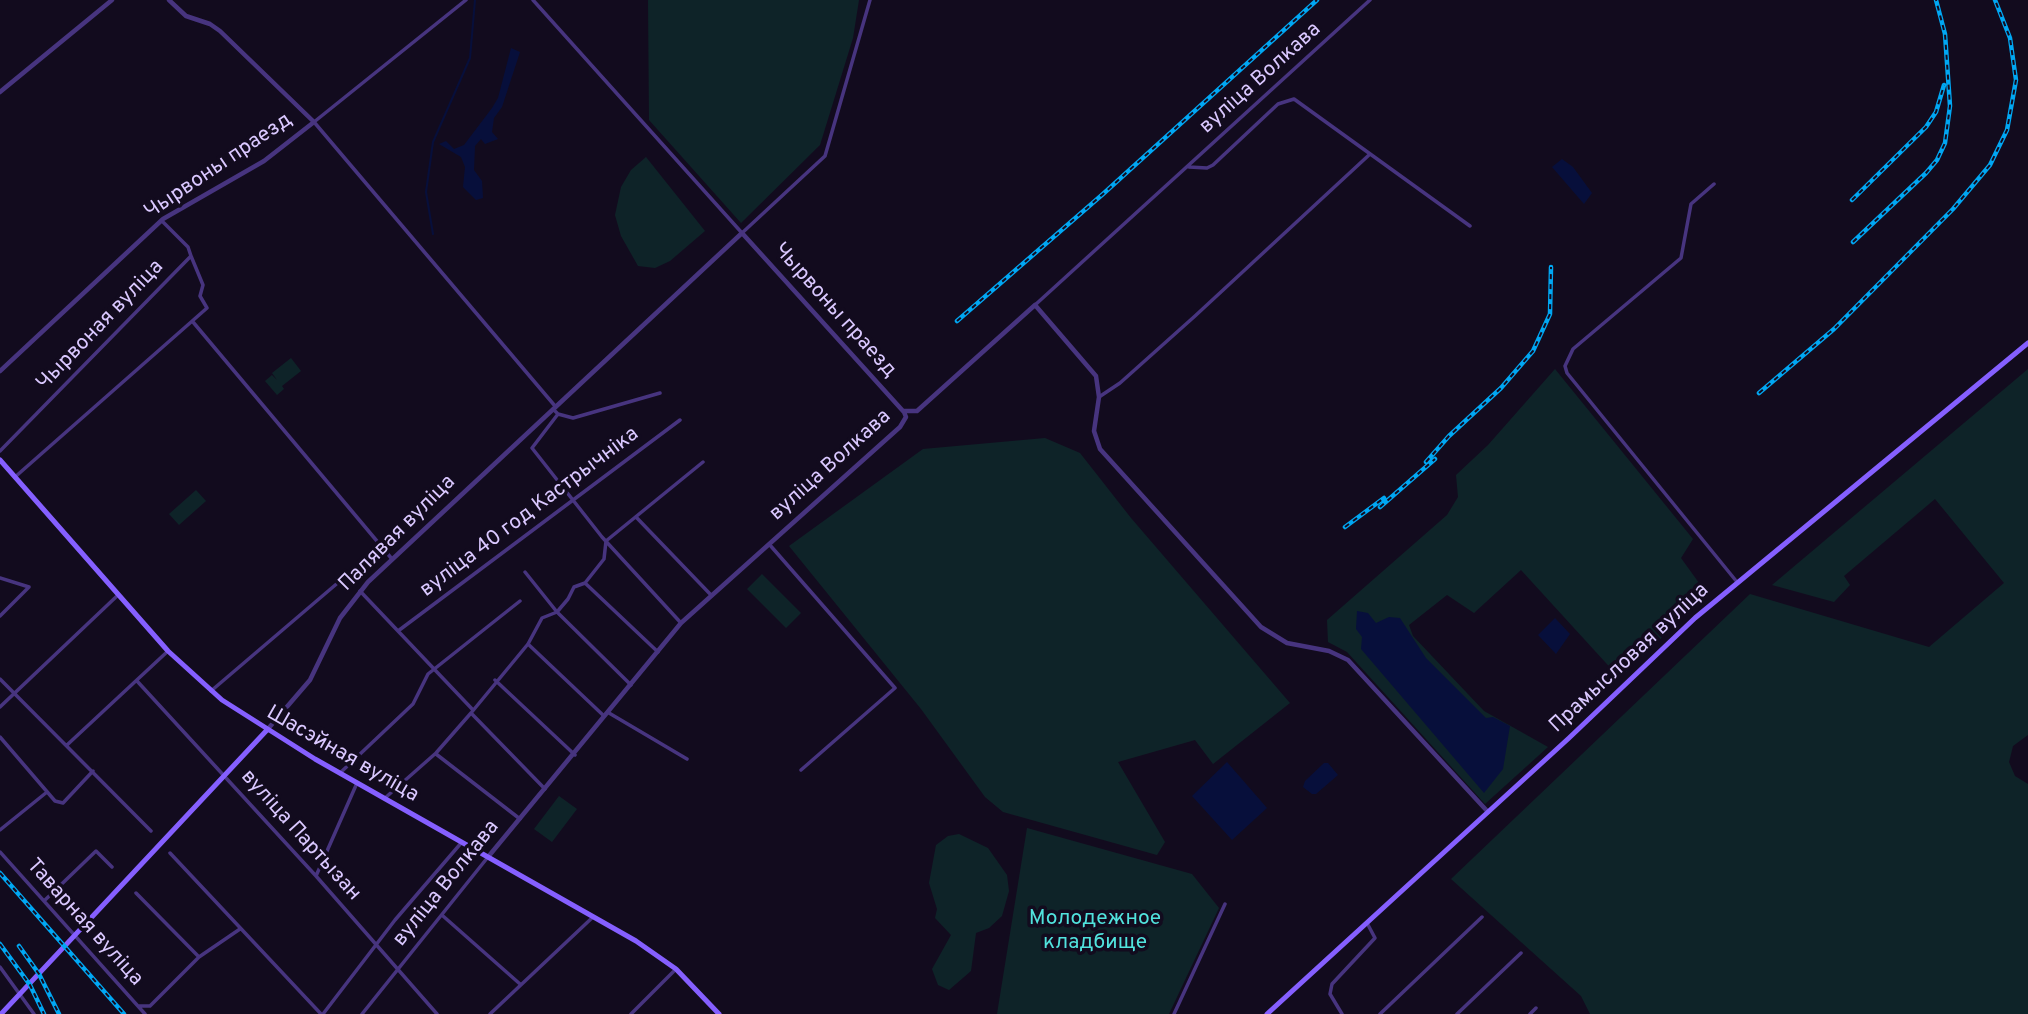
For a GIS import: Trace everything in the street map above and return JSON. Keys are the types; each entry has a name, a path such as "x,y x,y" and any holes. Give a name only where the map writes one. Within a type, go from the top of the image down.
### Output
{"main road":[{"name":"Прамысловая вуліца","path":"1267,1014 1737,582 2028,343"},
{"name":"Шасэйная вуліца","path":"0,460 117,596 168,651 211,691 267,730 593,917 676,969 719,1014"},
{"name":"Палявая вуліца","path":"2,1013 267,730"}],"street":[{"path":"0,92 112,0"},
{"path":"169,0 186,16 206,22 220,31 314,122 554,407 558,414 532,447 606,541 681,624"},
{"name":"Чырвоны праезд","path":"0,371 162,221 264,160 466,0"},
{"name":"Чырвоны праезд","path":"533,0 903,411"},
{"path":"742,233 825,156 870,0"},
{"name":"вуліца Волкава","path":"362,1014 681,624 900,427 906,417 903,411 917,411 1370,0"},
{"path":"1188,167 1207,168 1213,165 1278,104 1289,100 1299,102 1470,226"},
{"path":"1099,397 1120,383 1203,309 1369,155"},
{"path":"1714,184 1691,204 1681,258 1573,349 1565,366 1566,373 1737,582"},
{"name":"Чырвоная вуліца","path":"0,451 191,256 188,247 162,221"},
{"name":"Палявая вуліца","path":"267,730 310,680 334,629 360,590 742,233"},
{"path":"15,477 208,308 200,296 203,285 191,256"},
{"path":"1035,305 1096,376 1099,397 1094,431 1100,449 1261,627 1287,643 1329,651 1348,660 1488,812"},
{"path":"192,321 392,559"},
{"name":"вуліца 40 год Кастрычніка","path":"558,414 573,418 660,393"},
{"name":"вуліца 40 год Кастрычніка","path":"398,631 680,420"},
{"path":"385,798 436,754 495,680 528,644 542,618 557,612 574,587 585,583 604,559 606,541 703,462"},
{"path":"636,517 711,595"},
{"path":"769,544 895,688 800,770"},
{"path":"211,691 381,546"},
{"path":"525,572 557,612 631,685"},
{"path":"0,578 29,587 0,617"},
{"path":"585,583 658,652"},
{"path":"360,590 545,789"},
{"path":"0,707 117,596"},
{"path":"340,773 413,704 434,669 520,601"},
{"path":"528,644 607,715 687,758"},
{"path":"67,745 168,651"},
{"path":"0,679 151,831"},
{"path":"495,680 575,755"},
{"name":"вуліца Партызан","path":"137,681 317,876 436,1014"},
{"path":"0,737 47,792 62,803 93,771"},
{"path":"436,754 520,819"},
{"path":"317,876 357,783"},
{"path":"0,830 47,792"},
{"path":"170,853 322,1014 462,842"},
{"path":"44,901 96,851 112,867"},
{"name":"Таварная вуліца","path":"0,852 145,1014"},
{"path":"136,893 199,957"},
{"path":"1174,1014 1225,904"},
{"path":"442,916 520,984"},
{"path":"490,1014 593,917"},
{"path":"1380,1014 1482,917"},
{"path":"1342,1014 1329,994 1341,973 1375,938 1367,923"},
{"path":"138,1006 150,1006 199,957 240,929"},
{"path":"1457,1014 1521,953"},
{"path":"0,967 34,1014"},
{"path":"631,1014 676,969"},
{"path":"638,1007 643,1014"},
{"path":"1530,1014 1536,1008"}],"green space":[{"path":"648,0 859,0 853,38 820,145 741,223 649,120"},
{"path":"646,157 705,231 670,261 655,268 638,266 621,236 615,215 621,187 631,170"},
{"path":"291,358 301,371 282,386 284,389 277,395 265,381 272,375 277,380 272,373"},
{"path":"1555,369 1693,539 1681,558 1707,594 1623,675 1616,674 1521,570 1474,613 1447,595 1409,625 1413,636 1484,711 1548,747 1485,804 1347,652 1328,642 1327,620 1447,515 1458,497 1456,475 1488,445"},
{"path":"2028,369 2028,735 2013,746 2009,762 2015,776 2028,784 2028,1014 1590,1014 1581,996 1451,879 1750,594 1929,647 2004,583 1935,499 1844,576 1850,585 1834,602 1772,585"},
{"path":"1045,438 1080,453 1131,518 1290,703 1213,764 1195,740 1118,762 1165,842 1157,855 1003,812 985,797 921,709 789,546 923,449"},
{"path":"196,490 206,501 179,525 169,514"},
{"path":"762,574 801,613 786,628 747,589"},
{"path":"559,796 577,809 552,842 534,829"},
{"name":"Молодежное кладбище","path":"1027,828 1192,874 1219,908 1169,1014 997,1014"},
{"path":"959,834 988,848 1007,875 1009,891 1002,916 989,928 976,933 971,971 949,990 938,985 932,969 951,935 935,918 937,909 929,883 936,845 948,836"}],"shaded area":[{"path":"511,48 520,52 502,107 494,118 492,132 498,139 485,144 481,139 475,146 474,170 482,181 483,198 476,200 463,187 465,167 461,157 439,144 446,141 454,149 464,145 492,108 498,98"},
{"path":"1562,159 1573,167 1592,193 1584,204 1552,167"},
{"path":"1357,611 1368,613 1376,623 1389,617 1400,618 1426,658 1486,718 1493,717 1510,726 1503,769 1484,793 1361,649 1362,637 1356,629"},
{"path":"1555,618 1570,634 1556,654 1538,635"},
{"path":"1227,762 1267,808 1232,840 1192,796"},
{"path":"1324,763 1328,763 1338,775 1316,794 1312,794 1303,787 1305,781"}],"waterway":[{"path":"433,234 426,192 433,142 470,58 475,0"}],"railway":[{"path":"957,321 1103,194 1317,0"},
{"path":"1853,242 1926,173 1937,160 1945,143 1950,106 1945,34 1936,0"},
{"path":"1759,393 1834,329 1953,209 1990,165 2007,130 2016,80 2010,38 1995,0"},
{"path":"1852,200 1926,127 1936,112 1944,85"},
{"path":"1426,462 1449,436 1501,388 1533,351 1550,314 1551,267"},
{"path":"1380,507 1435,459"},
{"path":"1345,527 1384,498"},
{"path":"0,873 124,1014"},
{"path":"0,944 30,985 44,1014"},
{"path":"19,946 39,974 59,1014"}]}
